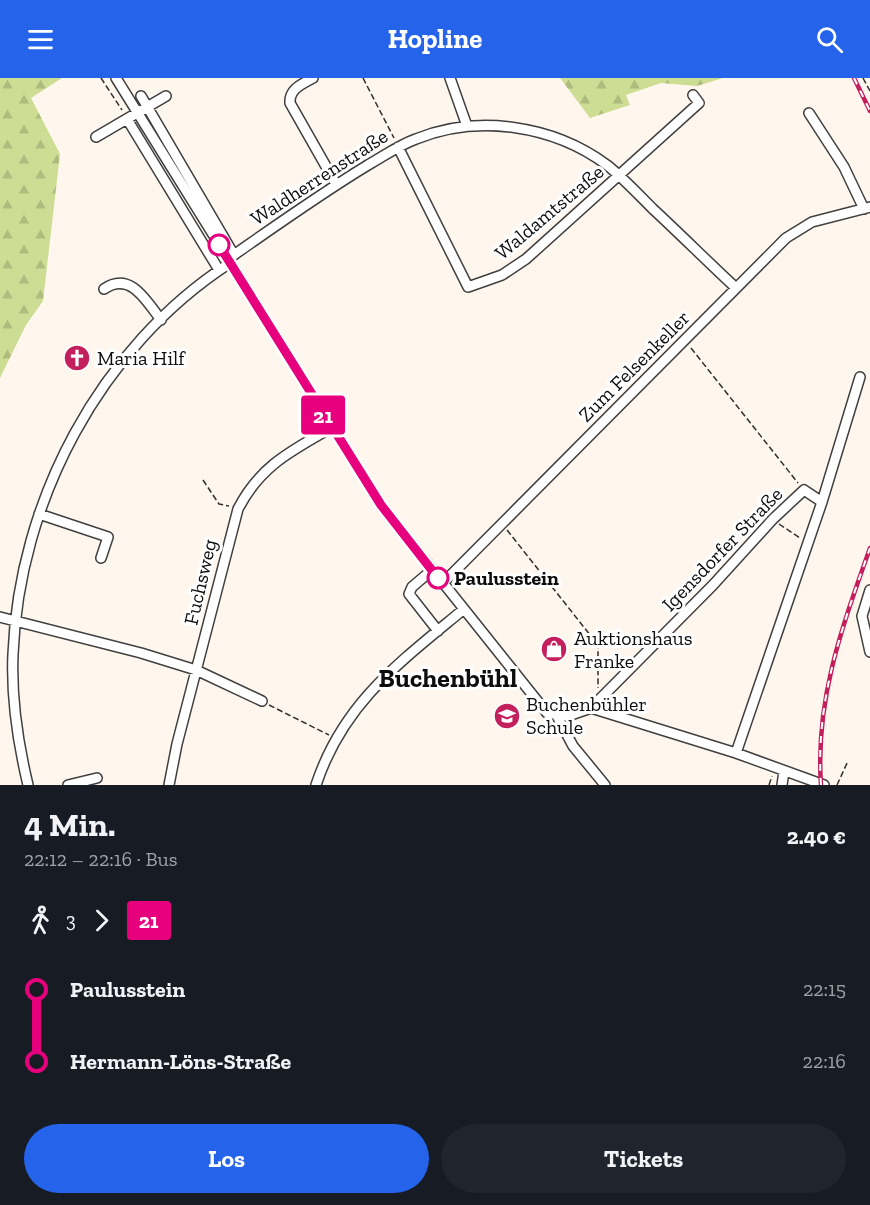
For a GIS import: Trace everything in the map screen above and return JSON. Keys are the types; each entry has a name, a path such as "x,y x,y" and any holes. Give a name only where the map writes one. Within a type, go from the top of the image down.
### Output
{"street":[{"path":"116,78 231,259"},
{"path":"313,78 293,90 290,102 336,184"},
{"path":"450,78 467,126"},
{"name":"Waldamtstraße","path":"398,147 468,287 502,275 526,259 620,177 699,103 693,95"},
{"path":"141,96 231,259 331,428 381,505 547,713 568,716 591,708 736,753 824,785"},
{"path":"96,136 166,96"},
{"path":"809,113 844,166 867,208"},
{"path":"127,119 219,270"},
{"name":"Waldherrenstraße","path":"28,785 17,731 13,656 16,621 26,562 39,514 56,472 84,418 126,357 161,320 231,259 336,184 398,147 440,131 467,126 523,129 544,134 589,154 620,177 736,288"},
{"name":"Zum Felsenkeller","path":"443,584 795,231 812,222 867,208"},
{"path":"104,289 112,283 123,282 131,285 138,290 161,320"},
{"path":"736,753 822,502 860,377"},
{"name":"Fuchsweg","path":"169,785 238,509 248,491 268,467 331,428"},
{"name":"Igensdorfer Straße","path":"591,708 713,585 772,519 804,490 822,502"},
{"path":"39,514 108,537 101,558"},
{"path":"432,570 412,587 409,594 438,631"},
{"path":"870,590 861,616 870,651"},
{"path":"316,785 335,739 370,690 464,609"},
{"path":"0,617 141,653 196,670 262,701"},
{"path":"557,716 573,746 605,785"},
{"path":"782,785 784,771"},
{"path":"68,785 97,778"}],"path":[{"path":"101,78 127,119"},
{"path":"363,78 398,147"},
{"path":"863,78 870,91"},
{"path":"685,340 804,490"},
{"path":"203,480 219,504 238,509"},
{"path":"772,519 808,543"},
{"path":"502,525 598,645 598,692 602,697"},
{"path":"262,701 335,739"},
{"path":"837,785 848,761"}],"green space":[{"path":"0,78 62,78 31,98 60,154 43,301 26,325 0,378"},
{"path":"560,78 723,78 697,86 661,83 626,95 630,105 590,118"}],"railway":[{"path":"854,78 870,111"},
{"path":"821,785 820,754 826,693 841,635 870,548"}],"bus line":[{"name":"21","path":"219,245 381,505 438,578"}],"place":[{"name":"Maria Hilf","path":"77,358"},
{"name":"Paulusstein","path":"438,578"},
{"name":"Auktionshaus Franke","path":"554,649"},
{"name":"Buchenbühler Schule","path":"507,716"}],"district":[{"name":"Buchenbühl","path":"448,678"}]}
